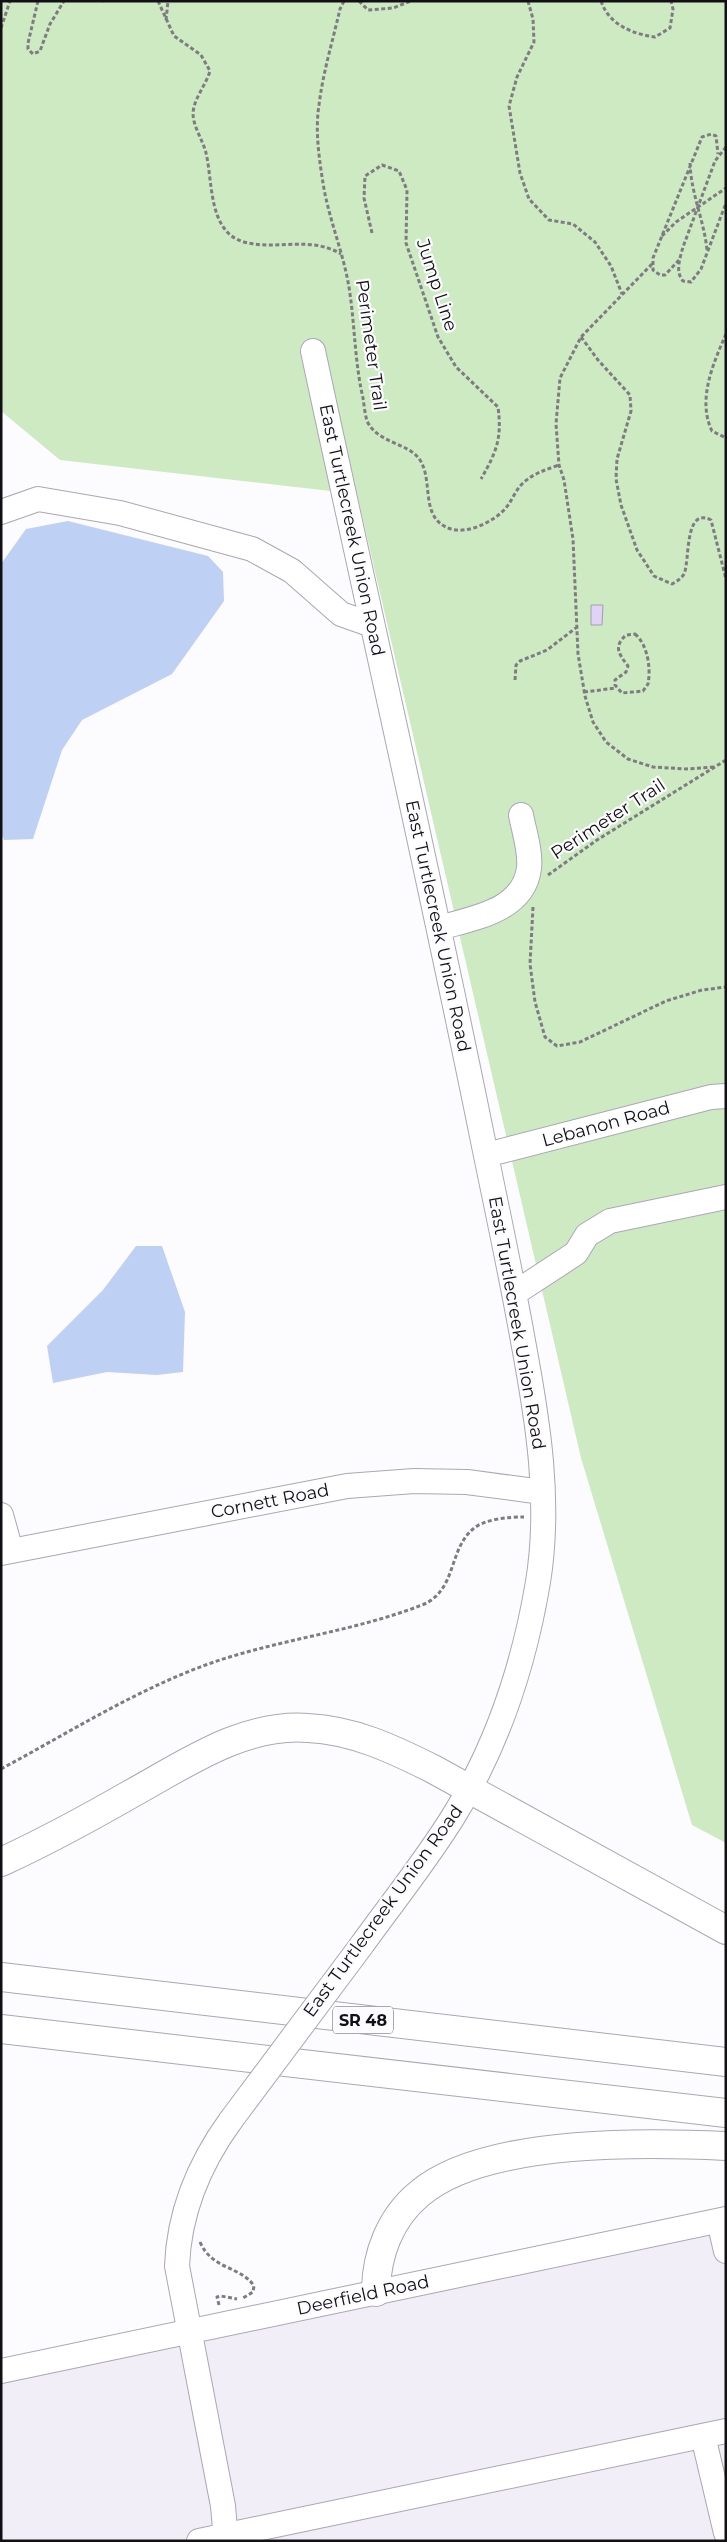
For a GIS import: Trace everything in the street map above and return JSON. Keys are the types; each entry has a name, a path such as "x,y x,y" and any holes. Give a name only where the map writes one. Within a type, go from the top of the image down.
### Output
{"highway":[{"path":"1,1862 50,1839 215,1748 253,1734 279,1729 306,1727 346,1733 384,1745 470,1789 726,1930"},
{"name":"SR 48","path":"1,1977 726,2062"},
{"path":"1,2029 726,2113"},
{"path":"376,2292 379,2260 394,2222 420,2192 455,2173 520,2155 574,2148 624,2144 726,2146"}],"street":[{"name":"East Turtlecreek Union Road","path":"225,2538 223,2506 177,2274 178,2238 184,2210 200,2170 231,2120 427,1856 470,1789 506,1710 526,1646 538,1581 542,1517 542,1492 535,1407 515,1293 439,928 313,351"},
{"path":"1,512 38,499 120,513 252,548 292,571 341,614 372,625"},
{"path":"439,928 481,916 525,898 525,883 529,867 522,815"},
{"name":"Lebanon Road","path":"486,1155 711,1097 726,1096"},
{"path":"515,1293 576,1253 588,1234 610,1221 726,1197"},
{"name":"Cornett Road","path":"6,1552 347,1486 414,1480 468,1482 542,1492"},
{"path":"1,1515 6,1552"},
{"path":"723,2220 726,2251"},
{"name":"Deerfield Road","path":"1,2371 723,2220"},
{"path":"199,2541 225,2538 714,2433 726,2533"}],"path":[{"path":"1,28 10,1"},
{"path":"38,1 28,43 28,49 33,54 40,50 50,24 64,1"},
{"path":"158,1 166,23 174,36 201,55 210,71 205,86 196,100 193,113 209,164 214,206 223,226 235,239 246,243 316,245 332,248 341,254"},
{"path":"166,23 168,1"},
{"name":"Perimeter Trail","path":"344,1 340,9 319,105 318,138 324,185 350,291 355,353 367,420 377,434 395,445 411,450 420,459 424,467 431,512 438,521 450,528 461,530 489,522 505,510 522,484 536,474 558,465"},
{"path":"359,1 368,10 393,8 411,1"},
{"path":"528,1 533,19 534,42 517,77 509,106 520,173 529,198 549,220 573,224 595,242 611,266 622,294"},
{"path":"601,1 615,22 635,34 655,37 670,28 673,9 670,1"},
{"path":"708,134 716,136 718,154 679,259 665,275 657,273 652,264 690,162 699,140 708,134"},
{"path":"718,154 726,147"},
{"path":"690,162 692,191 703,224 707,253"},
{"name":"Jump Line","path":"372,233 364,198 365,176 382,165 399,171 407,190 406,243 438,337 456,367 498,406 501,432 492,461 482,479"},
{"path":"661,237 676,222 726,188"},
{"path":"679,259 680,277 683,281 692,282 701,269 726,203"},
{"name":"Perimeter Trail","path":"652,264 582,337 560,378 556,424 558,465 564,480 573,539 578,654 584,692 593,722 606,742 628,759 652,767 686,769 714,767"},
{"path":"726,334 712,366 706,410 712,431 726,438"},
{"path":"582,337 598,360 630,395 631,411 617,459 616,480 621,505 637,550 654,576 672,584 679,580 684,573 691,526 700,518 705,517 711,520 726,579"},
{"path":"514,680 516,666 520,661 546,650 578,627"},
{"path":"584,692 616,688 622,693 638,692 647,688 648,660 640,640 635,634 626,635 619,642 618,653 627,663 628,669 615,680 616,688"},
{"name":"Perimeter Trail","path":"525,898 596,840 726,760"},
{"path":"525,898 535,1002 545,1037 557,1046 580,1042 666,1001 702,990 726,987"},
{"path":"1,1770 118,1706 186,1673 216,1662 366,1623 424,1604 438,1594 448,1583 459,1549 473,1528 485,1522 521,1517 542,1517"},
{"path":"197,2235 208,2256 220,2265 248,2277 254,2286 253,2292 243,2299 217,2297 223,2324"}],"shaded area":[{"path":"726,2221 726,2541 1,2541 1,2372"}],"green space":[{"path":"1,1 726,1 726,1843 692,1825 581,1458 357,494 60,460 1,411"}],"water":[{"path":"68,521 208,556 223,572 224,601 172,674 82,720 62,750 33,839 4,840 1,833 1,564 26,529"},
{"path":"136,1246 162,1246 185,1312 183,1372 157,1375 107,1372 53,1383 47,1346 103,1290"}],"building":[{"path":"591,605 603,605 602,625 591,625"}]}
